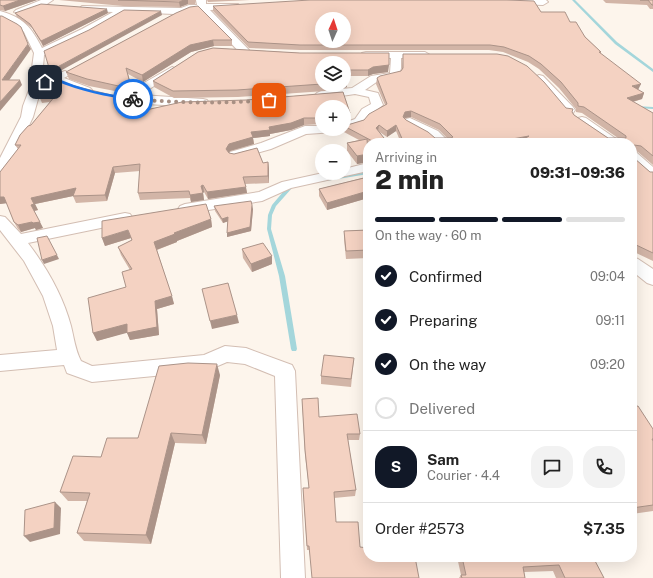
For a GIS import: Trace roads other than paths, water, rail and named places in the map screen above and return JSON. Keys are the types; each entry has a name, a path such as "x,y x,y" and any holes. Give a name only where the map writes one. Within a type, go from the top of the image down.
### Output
{"street":[{"path":"486,0 544,2"},
{"path":"2,16 48,3"},
{"path":"162,21 189,8 202,4 241,5"},
{"path":"202,4 248,52 230,51"},
{"path":"75,7 123,10 182,11"},
{"path":"39,53 86,31 123,10"},
{"path":"0,172 27,117 29,106 35,90 39,53 28,31 23,26 2,16"},
{"path":"358,55 433,55"},
{"path":"355,91 375,78 392,76 395,74 396,55"},
{"path":"126,99 180,65"},
{"path":"35,90 45,82 56,79 76,68"},
{"path":"532,73 573,114 608,138"},
{"path":"56,79 99,94"},
{"path":"308,96 355,91 374,95 377,105 366,112 360,122 351,125"},
{"path":"112,96 126,99 168,102 215,103"},
{"path":"410,122 433,134 437,138"},
{"path":"235,155 266,146 305,130 315,130"},
{"path":"637,160 653,174"},
{"path":"351,171 363,168"},
{"path":"168,211 262,196 287,185 315,179"},
{"path":"18,240 67,229 139,216"},
{"path":"0,221 18,240 36,263 49,287 62,327 64,342 74,367 92,374 206,363 225,354 246,356 285,370 294,578"},
{"path":"637,266 653,279"},
{"path":"0,363 69,357"}],"waterway":[{"path":"573,0 616,43 653,71"},
{"path":"637,107 653,108"},
{"path":"320,181 363,174"},
{"path":"294,186 290,187 274,205 270,215 269,229 282,276 294,349"}]}
